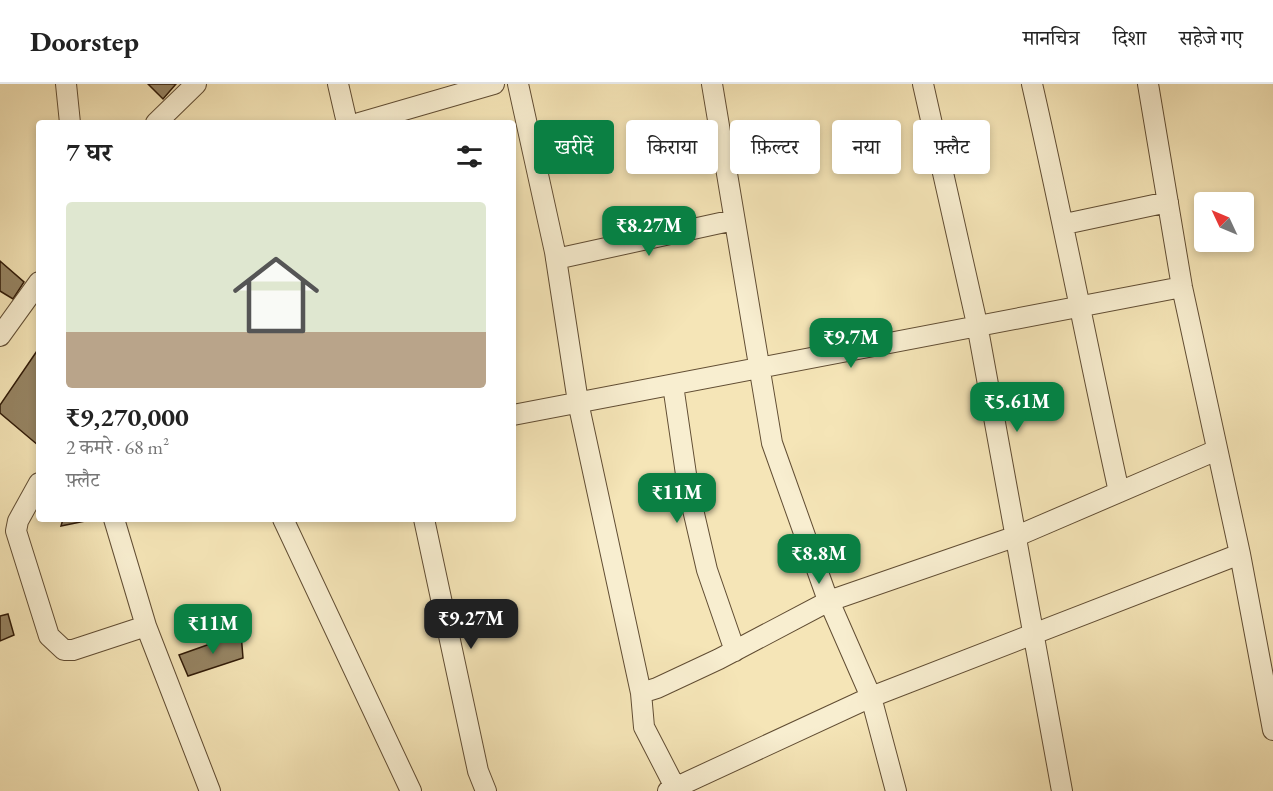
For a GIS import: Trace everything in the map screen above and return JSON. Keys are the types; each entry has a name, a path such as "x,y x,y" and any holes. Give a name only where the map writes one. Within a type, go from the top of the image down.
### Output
{"street":[{"path":"66,84 70,120"},
{"path":"159,120 196,84"},
{"path":"339,84 346,120"},
{"path":"368,120 494,84"},
{"path":"518,84 556,259 578,402 641,693 644,727 674,790 871,697 1240,554"},
{"path":"712,84 772,442 829,601 871,697 896,791"},
{"path":"923,84 977,324 1035,632 1062,791"},
{"path":"1032,84 1065,224 1078,306 1119,492"},
{"path":"1148,84 1182,287 1240,554 1273,730"},
{"path":"1065,224 1168,202"},
{"path":"556,259 734,220"},
{"path":"0,336 36,286"},
{"path":"516,414 759,369 977,324 1182,287"},
{"path":"673,385 688,488 707,570 735,651"},
{"path":"641,693 657,688 735,651 829,601 1017,536 1217,450"},
{"path":"36,488 25,506 16,531 49,636 64,650 73,650 146,626"},
{"path":"115,522 146,626 210,791"},
{"path":"285,522 411,791"},
{"path":"425,522 477,771 486,791"}],"building":[{"path":"148,84 176,84 163,99"},
{"path":"0,261 24,282 13,299 0,291"},
{"path":"36,352 36,443 0,413 0,405"},
{"path":"62,522 80,522 61,526"},
{"path":"8,614 14,635 0,641 0,616"},
{"path":"241,633 243,658 188,676 179,655"}]}
